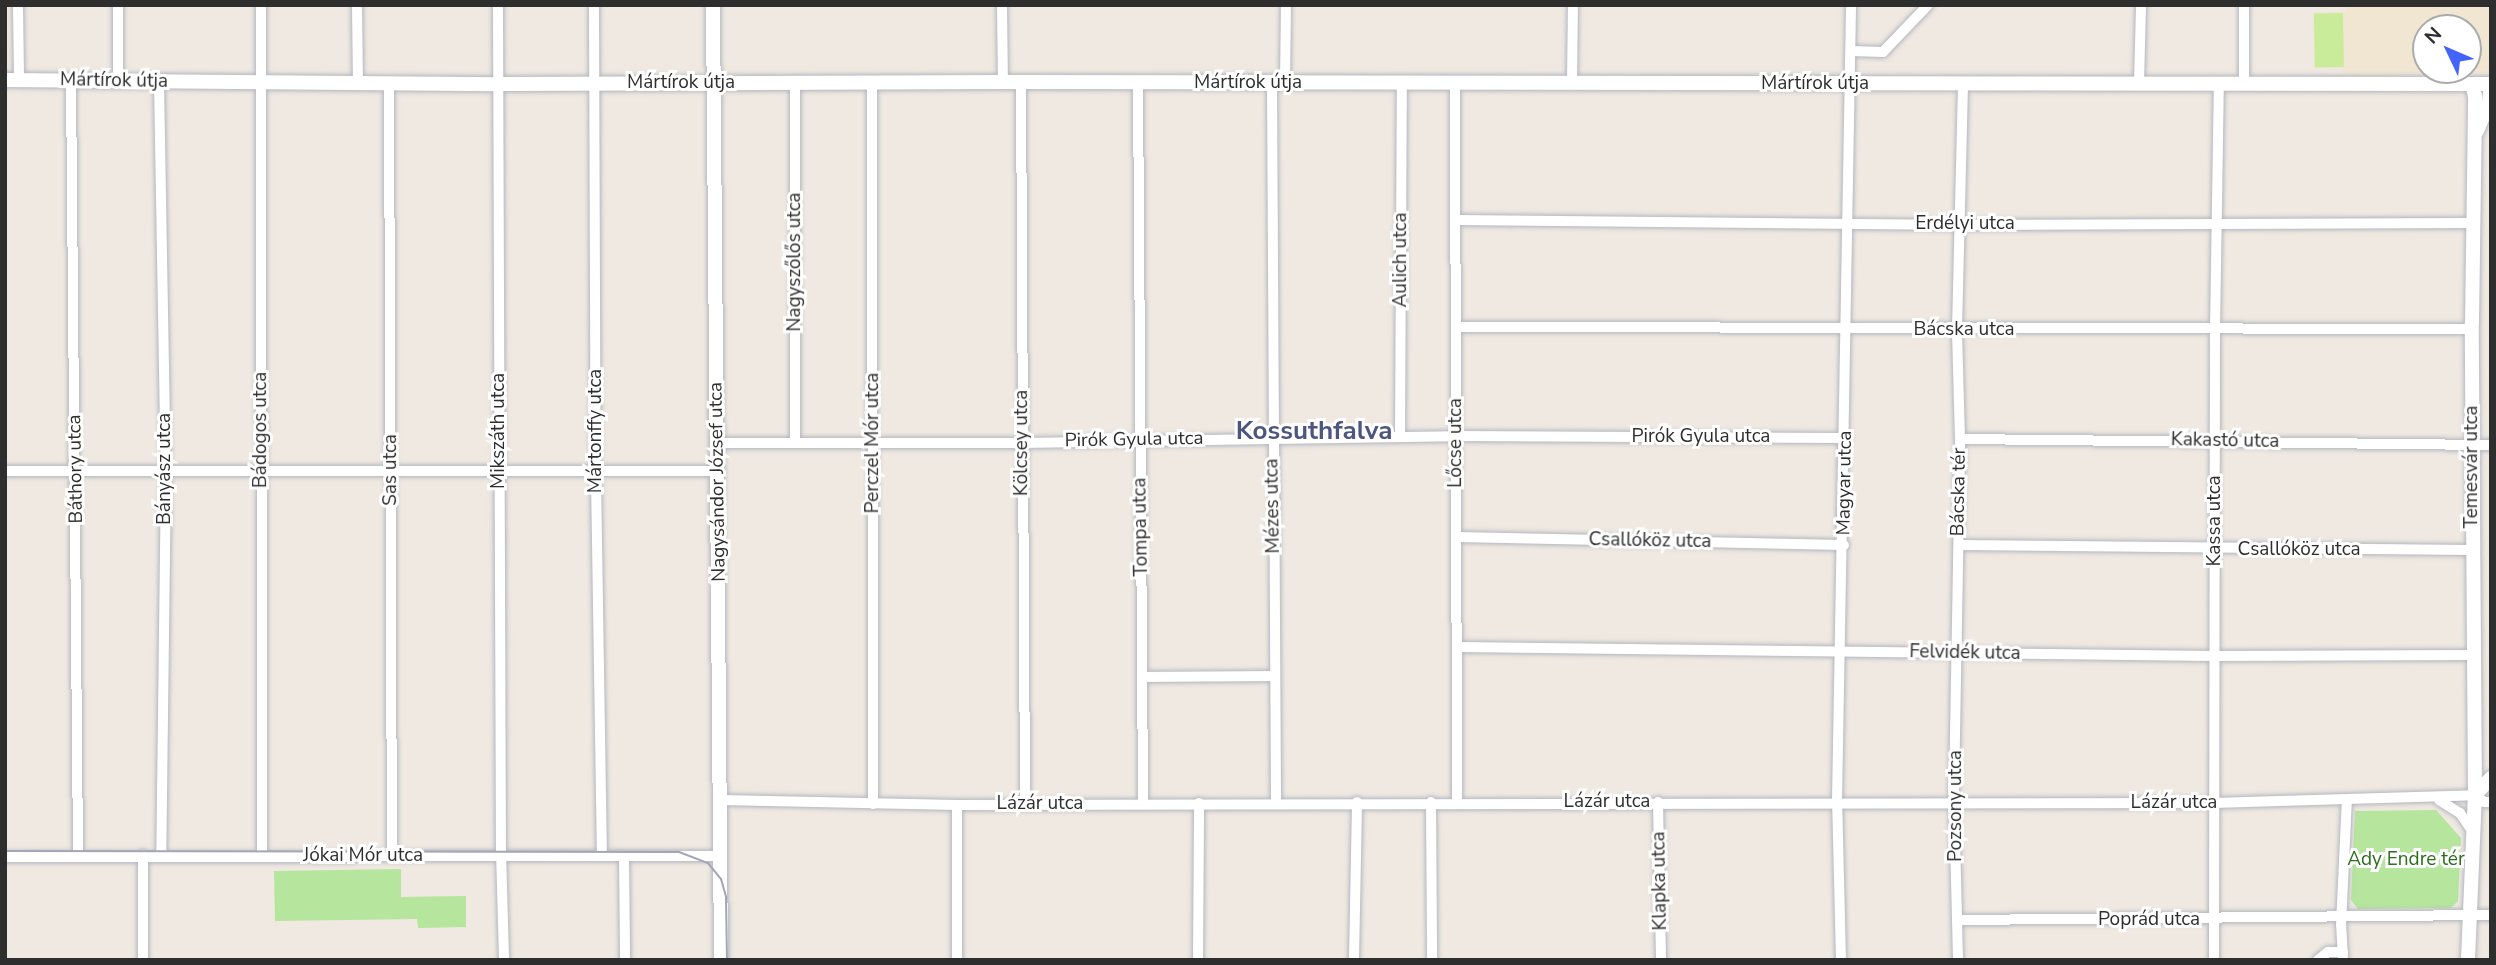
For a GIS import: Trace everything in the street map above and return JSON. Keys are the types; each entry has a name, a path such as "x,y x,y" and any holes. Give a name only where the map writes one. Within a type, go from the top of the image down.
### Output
{"street":[{"path":"12,80 18,5"},
{"path":"117,5 118,81"},
{"name":"Bádogos utca","path":"261,5 262,856"},
{"path":"357,5 358,84"},
{"name":"Mikszáth utca","path":"498,5 498,471 504,960"},
{"name":"Mártonffy utca","path":"594,5 596,471 603,856"},
{"name":"Nagysándor József utca","path":"713,5 721,960"},
{"path":"1002,5 1003,82"},
{"name":"Mézes utca","path":"1276,803 1272,438 1278,83 1286,5"},
{"path":"1572,82 1573,5"},
{"name":"Magyar utca","path":"1841,960 1837,801 1846,438 1846,222 1852,5"},
{"path":"1851,51 1883,52 1928,5"},
{"path":"2140,83 2141,5"},
{"path":"2244,5 2244,83"},
{"name":"Mártírok útja","path":"12,80 262,84 2412,84"},
{"name":"Báthory utca","path":"71,81 78,856"},
{"name":"Bányász utca","path":"159,82 166,470 161,856"},
{"name":"Nagyszőlős utca","path":"795,82 795,441"},
{"name":"Perczel Mór utca","path":"872,82 873,804"},
{"name":"Kölcsey utca","path":"1021,82 1024,804"},
{"name":"Tompa utca","path":"1138,83 1143,804"},
{"name":"Aulich utca","path":"1400,437 1402,83"},
{"name":"Lőcse utca","path":"1455,83 1457,802"},
{"path":"1957,330 1963,83"},
{"name":"Kassa utca","path":"2214,960 2215,330 2219,83"},
{"name":"Sas utca","path":"389,84 392,856"},
{"name":"Temesvár utca","path":"2472,84 2475,96 2472,223 2475,795"},
{"name":"Temesvár utca","path":"2474,139 2489,107 2491,84"},
{"name":"Erdélyi utca","path":"1457,220 1961,225 2472,223"},
{"name":"Bácska utca","path":"1457,327 1846,330 2472,329"},
{"name":"Bácska tér","path":"1956,653 1960,439 1957,330"},
{"name":"Pirók Gyula utca","path":"718,443 1022,443 1454,436 1846,438"},
{"name":"Kakastó utca","path":"1960,439 2491,445"},
{"path":"5,471 718,471"},
{"name":"Csallóköz utca","path":"1457,537 1843,545"},
{"name":"Csallóköz utca","path":"1959,545 2214,550 2472,550"},
{"name":"Felvidék utca","path":"1457,647 2214,656 2473,655"},
{"name":"Pozsony utca","path":"1956,653 1958,960"},
{"path":"1142,677 1275,676"},
{"path":"2468,960 2475,795 2491,775 2475,767"},
{"name":"Lázár utca","path":"721,800 957,805 1837,801 2213,803 2475,795 2484,802 2491,802"},
{"path":"2433,797 2457,810 2474,835"},
{"path":"2318,960 2328,952 2343,956 2347,800"},
{"path":"1354,960 1357,802"},
{"path":"1431,802 1432,960"},
{"name":"Klapka utca","path":"1658,802 1661,960"},
{"path":"1198,960 1199,803"},
{"path":"957,805 957,960"},
{"path":"143,855 143,960"},
{"path":"624,856 625,960"},
{"name":"Jókai Mór utca","path":"5,857 721,856"},
{"path":"2342,916 2491,915"},
{"name":"Poprád utca","path":"1957,920 2342,916"}],"shaded area":[{"path":"2346,5 2491,5 2491,73 2482,73 2482,14 2412,14 2412,74 2344,75 2343,68 2314,68 2313,12 2346,12"}],"green space":[{"path":"2343,13 2344,67 2315,67 2314,14"},
{"name":"Ady Endre tér","path":"2436,810 2461,838 2458,901 2451,908 2358,909 2351,900 2355,811"},
{"path":"401,869 401,897 466,896 466,927 418,928 417,919 275,921 274,871"}],"tram line":[{"path":"5,851 679,852 708,863 721,879 726,897 727,960"}],"district":[{"name":"Kossuthfalva","path":"1314,431"}]}
